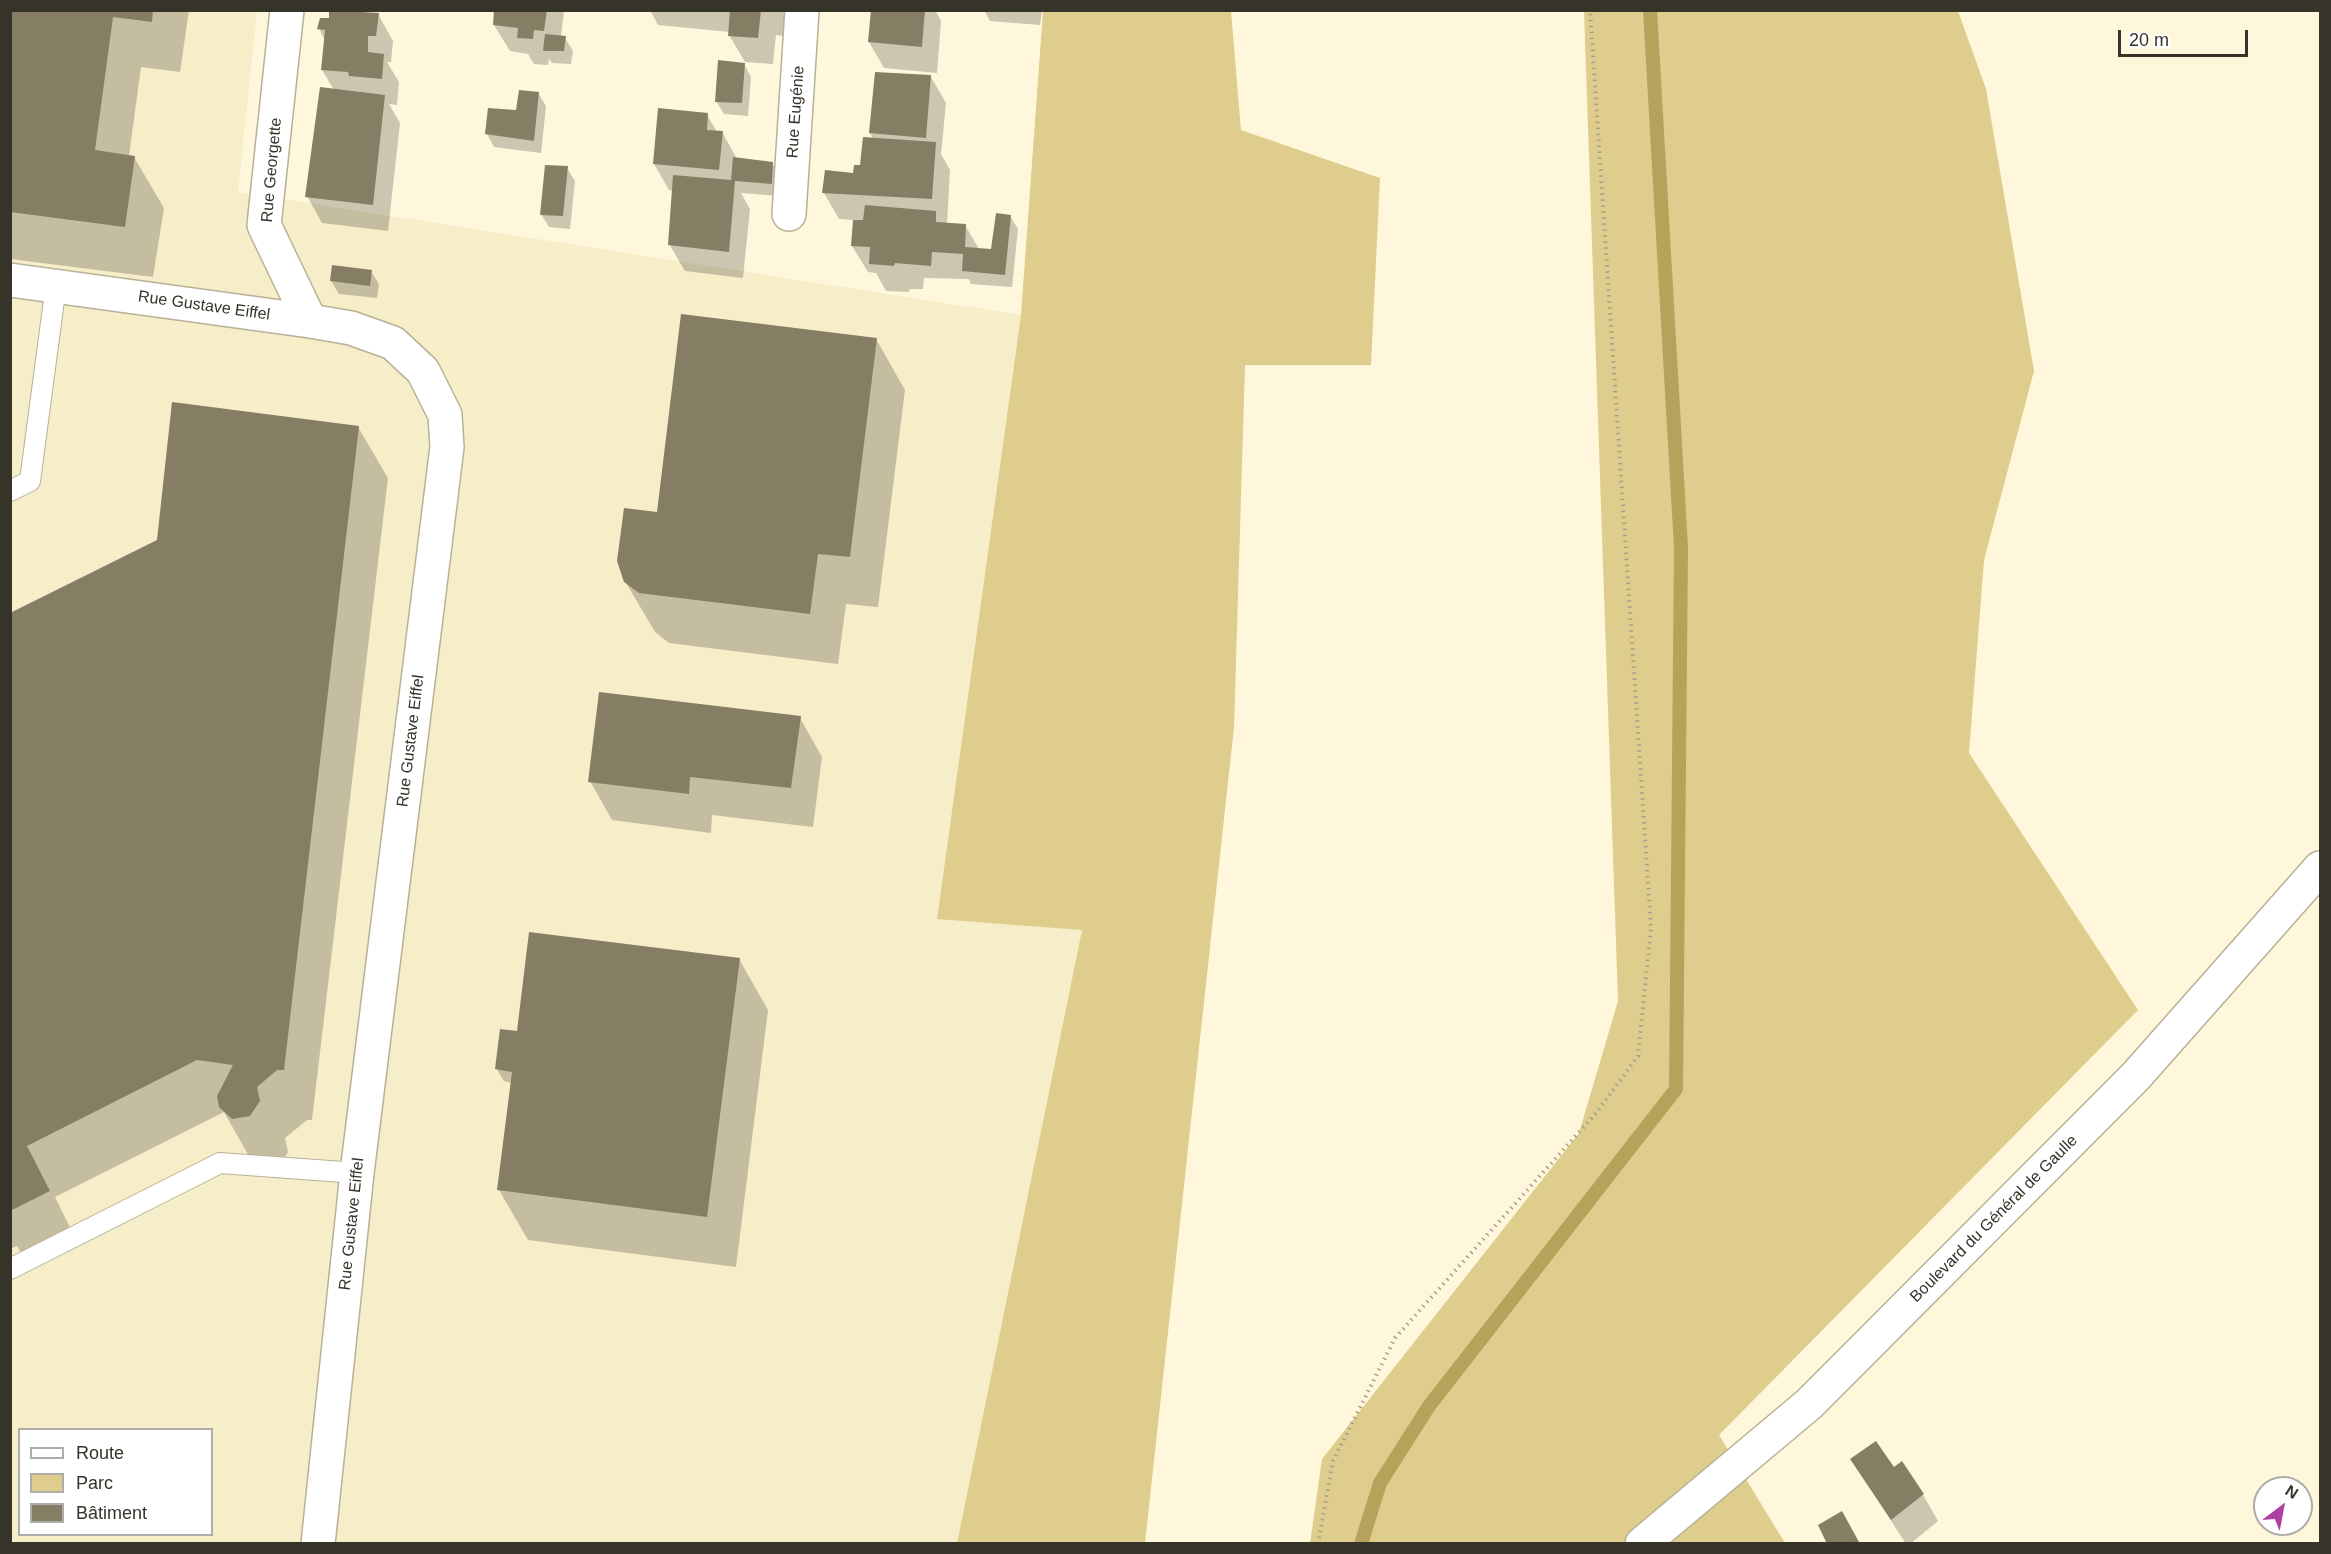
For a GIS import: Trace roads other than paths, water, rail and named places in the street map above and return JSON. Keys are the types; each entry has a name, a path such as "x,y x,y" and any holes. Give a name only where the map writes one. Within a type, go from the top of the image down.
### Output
{"street":[{"name":"Rue Georgette","path":"287,10 264,225 310,321"},
{"name":"Rue Eugénie","path":"789,214 802,10"},
{"name":"Rue Gustave Eiffel","path":"10,280 351,328 393,344 423,371 445,415 447,447 357,1173 318,1544"},
{"name":"Boulevard du Général de Gaulle","path":"1642,1544 1809,1404 2136,1076 2320,868"}],"lane":[{"path":"10,491 30,481 56,285"},
{"path":"10,1269 220,1163 357,1173"}],"waterway":[{"path":"1361,1544 1380,1483 1429,1406 1676,1089 1681,548 1650,10"}]}
